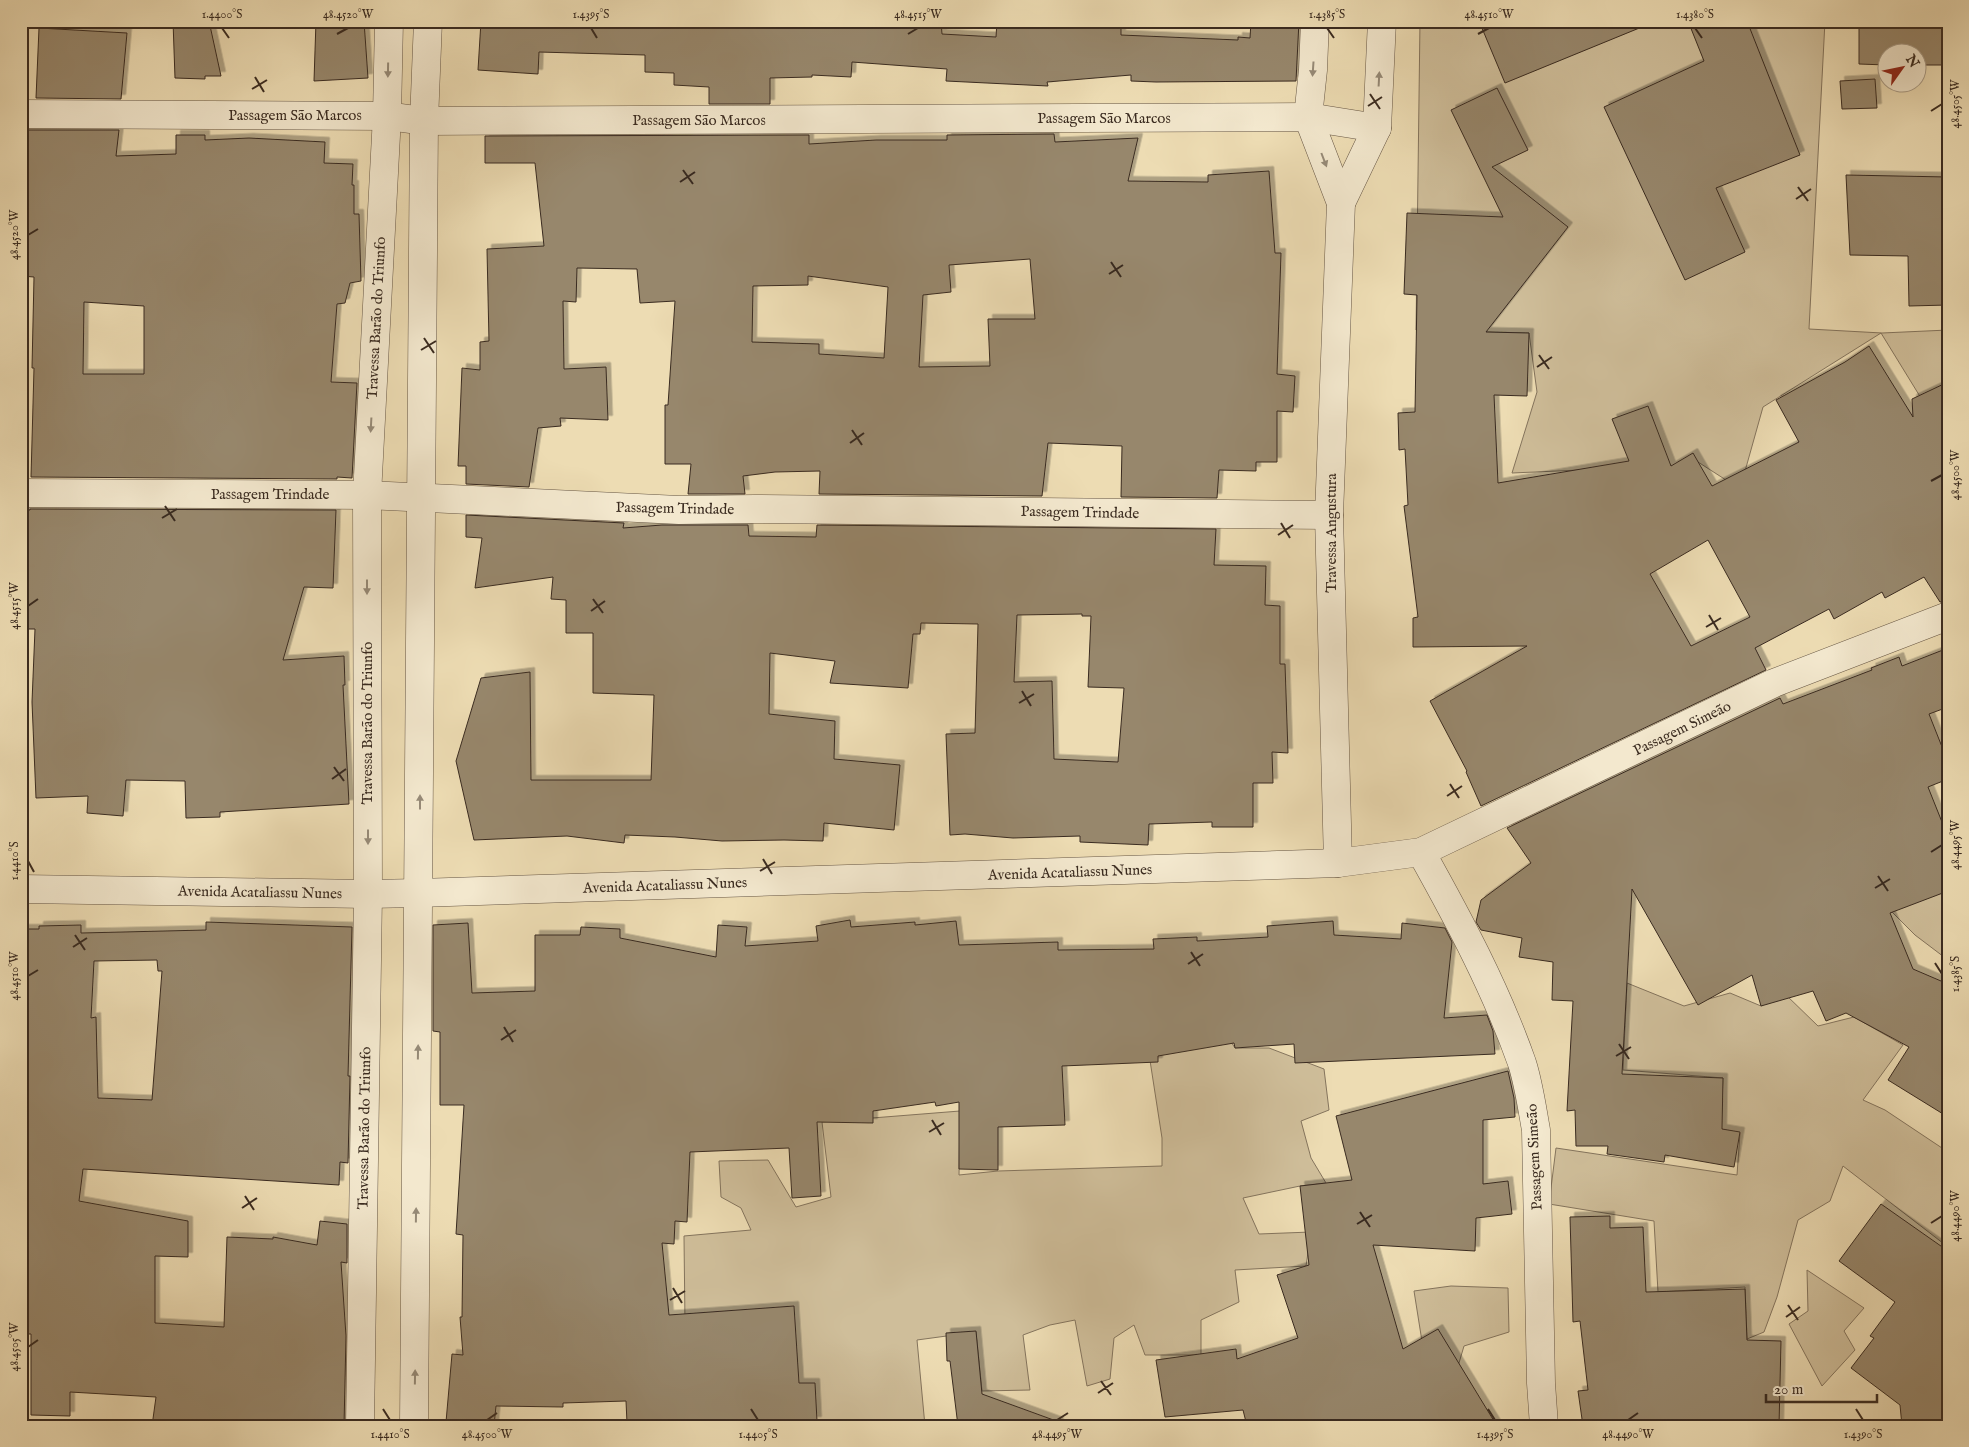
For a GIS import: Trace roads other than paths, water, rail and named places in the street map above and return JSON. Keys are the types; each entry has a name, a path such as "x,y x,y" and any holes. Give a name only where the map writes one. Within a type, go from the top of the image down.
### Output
{"street":[{"name":"Travessa Barão do Triunfo","path":"360,1426 368,894 367,495 387,116 389,21"},
{"path":"414,1426 424,121 428,21"},
{"name":"Travessa Angustura","path":"1315,21 1314,70 1308,117 1341,203 1329,514 1338,864"},
{"name":"Travessa Angustura","path":"1341,203 1377,128 1382,21"},
{"name":"Passagem São Marcos","path":"21,114 387,116 424,121 1308,117 1377,128"},
{"name":"Passagem Trindade","path":"21,493 367,495 679,510 1329,514"},
{"name":"Passagem Simeão","path":"1338,864 1421,852 1774,683 1948,616"},
{"name":"Passagem Simeão","path":"1421,852 1468,938 1483,971 1522,1064 1530,1094 1536,1130 1544,1426"},
{"name":"Avenida Acataliassu Nunes","path":"21,888 368,894 1338,864"}]}
